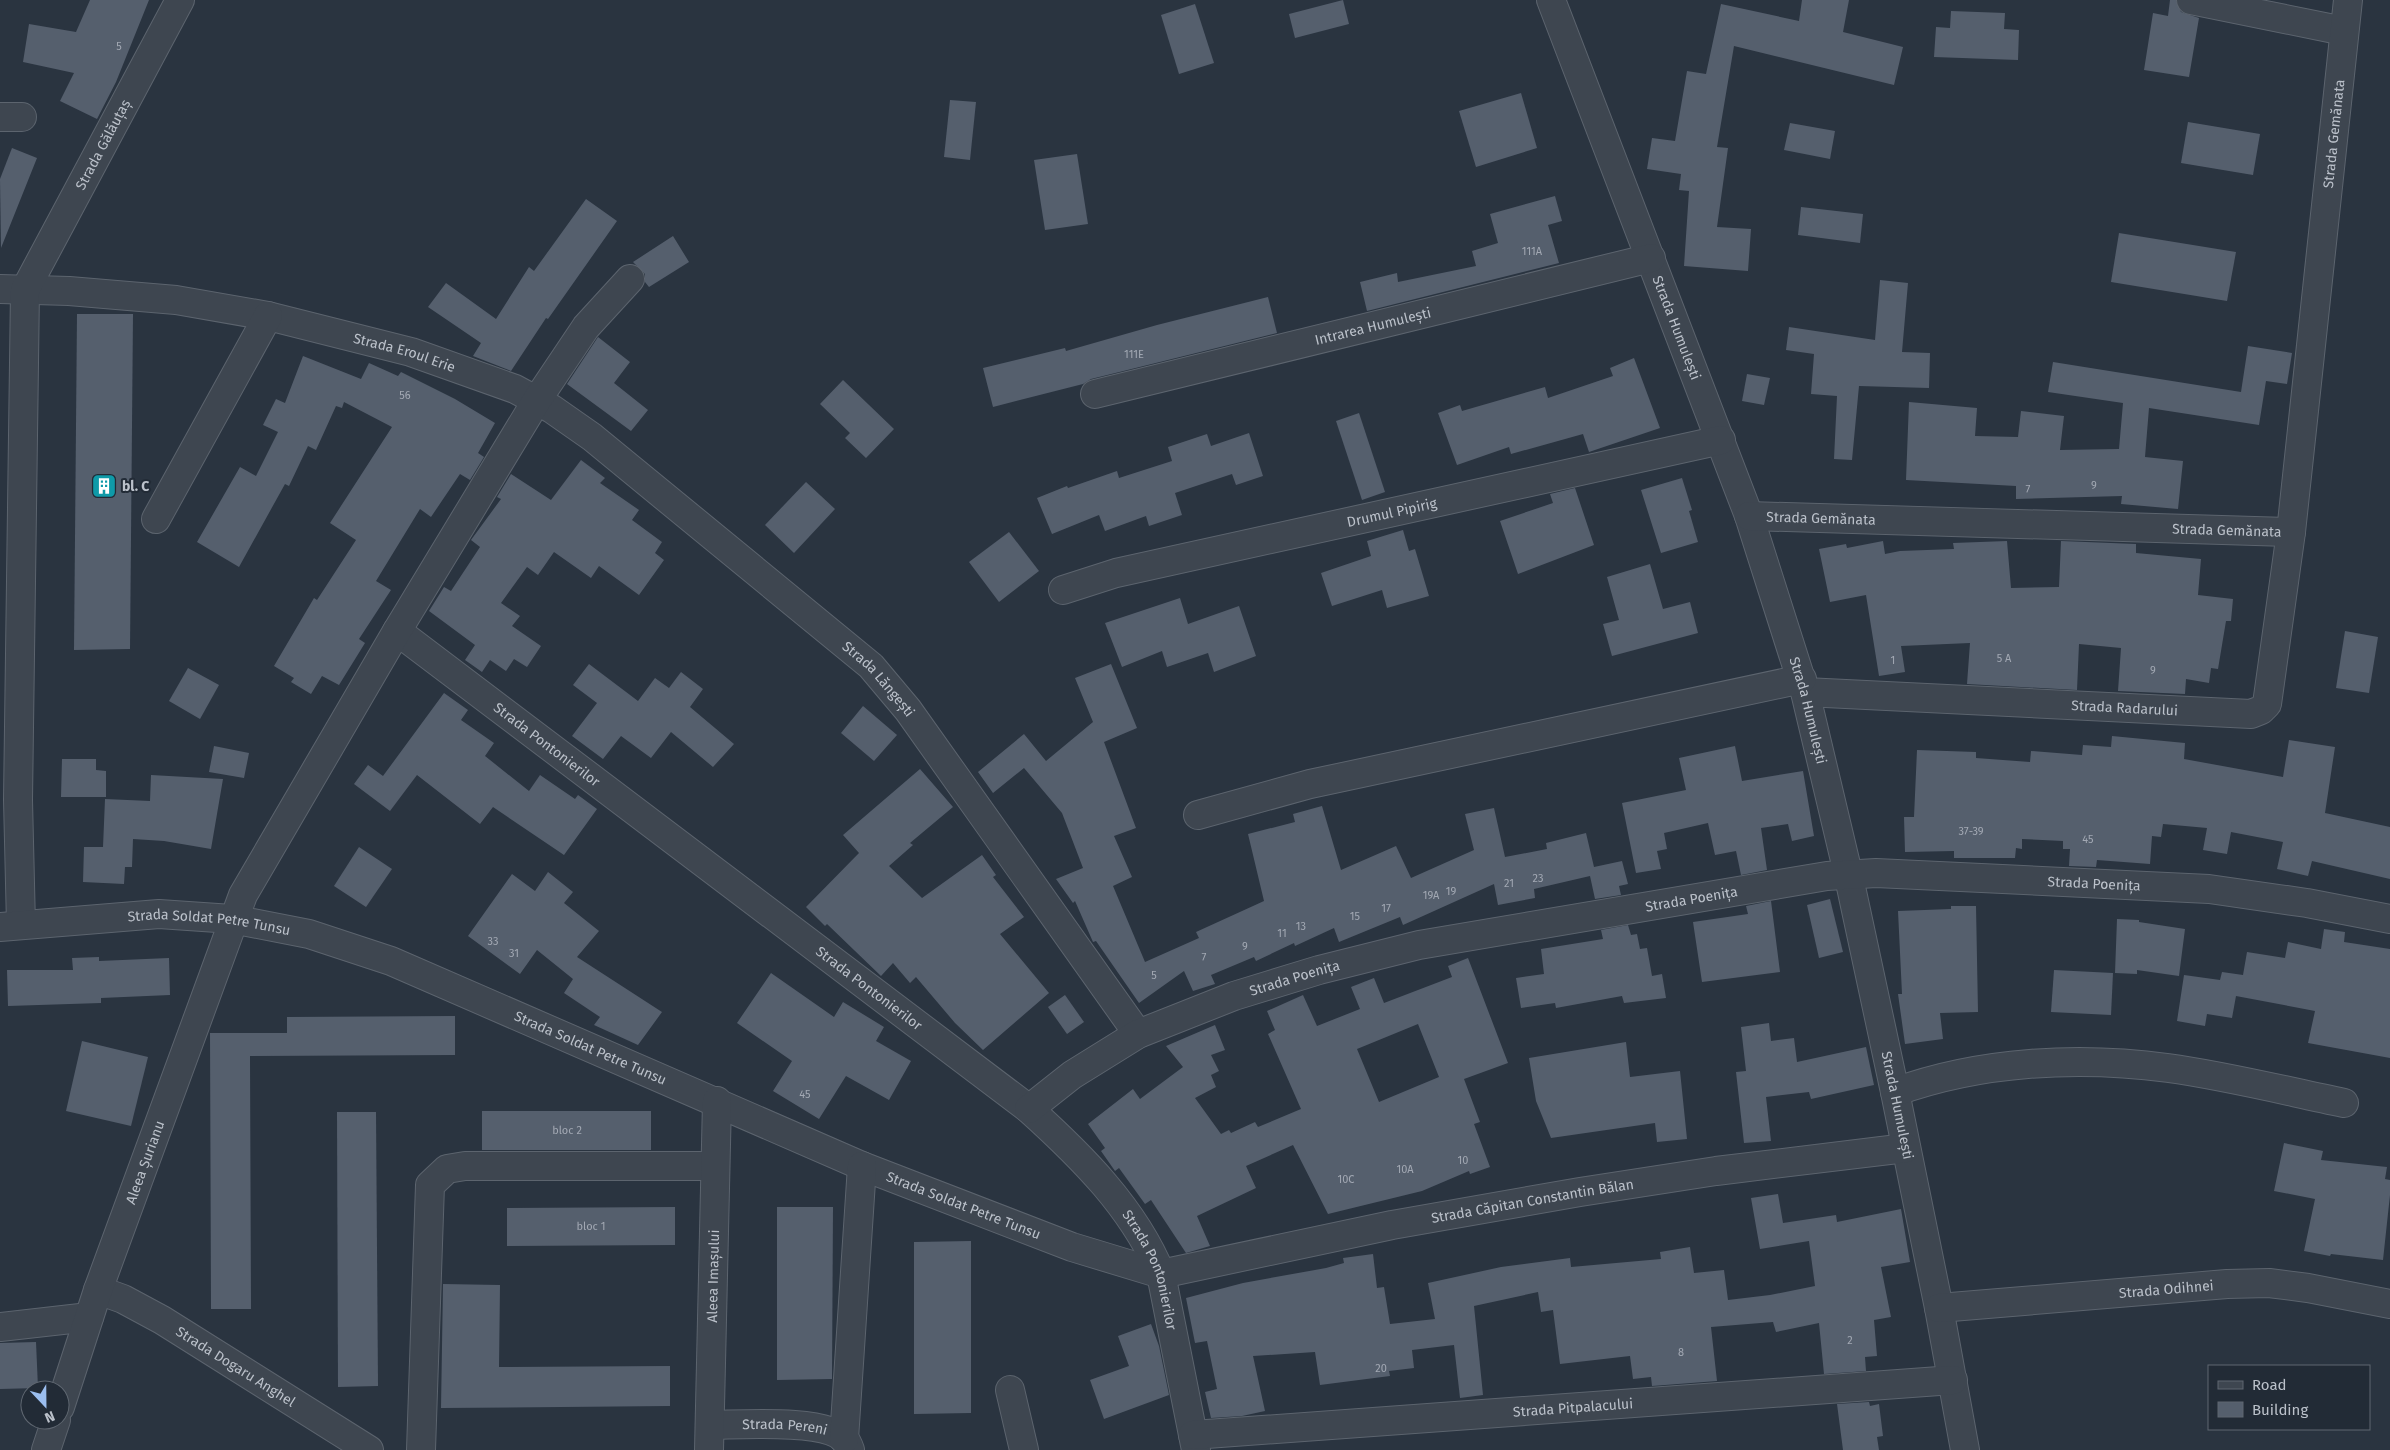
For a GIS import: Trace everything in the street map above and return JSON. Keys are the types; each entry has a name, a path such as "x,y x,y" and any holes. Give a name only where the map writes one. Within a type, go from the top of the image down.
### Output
{"street":[{"name":"Strada Gălăuțaș","path":"13,289 180,0"},
{"name":"Strada Humulești","path":"1551,0 1721,440 1749,516 1804,686 1848,874 1895,1092 1939,1308 1965,1450"},
{"path":"2191,0 2344,31"},
{"name":"Strada Gemănata","path":"1749,516 2291,532 2325,207 2342,73 2348,0"},
{"name":"Intrarea Humulești","path":"1096,394 1651,258"},
{"path":"232,919 243,895 397,631 537,400 586,327 630,278"},
{"name":"Strada Eroul Erie","path":"13,289 110,294 176,300 268,316 411,352 491,379 537,400"},
{"path":"10,926 9,801 13,289"},
{"path":"156,519 268,316"},
{"name":"Strada Lăngești","path":"537,400 592,437 871,666 908,710 1138,1034"},
{"name":"Drumul Pipirig","path":"1063,590 1090,580 1126,571 1721,440"},
{"name":"Strada Radarului","path":"1804,686 2251,714 2261,710 2267,704 2291,532"},
{"name":"Strada Pontonierilor","path":"397,631 1030,1109 1090,1168 1143,1236 1161,1274 1194,1443"},
{"path":"1198,815 1310,784 1804,686"},
{"name":"Strada Poenița","path":"1030,1109 1072,1075 1138,1034 1234,996 1319,970 1419,945 1848,874 1876,873 2209,890 2307,902 2390,919"},
{"name":"Strada Soldat Petre Tunsu","path":"10,926 160,914 232,919 309,934 391,961 862,1166 1072,1247 1161,1274"},
{"name":"Aleea Șurianu","path":"69,1380 98,1290 232,919"},
{"path":"1895,1092 1921,1082 1959,1073 2009,1066 2081,1062 2168,1068 2344,1103"},
{"name":"Aleea Imașului","path":"710,1437 717,1102"},
{"name":"Strada Căpitan Constantin Bălan","path":"1161,1274 1382,1227 1570,1193 1716,1171 1906,1148"},
{"path":"421,1450 430,1185 448,1169 465,1166 715,1166"},
{"path":"847,1444 862,1166"},
{"name":"Strada Odihnei","path":"1939,1308 2227,1284 2269,1283 2308,1288 2390,1304"},
{"name":"Strada Dogaru Anghel","path":"98,1290 123,1299 162,1320 369,1450"},
{"path":"0,1328 89,1317"},
{"name":"Strada Pitpalacului","path":"1194,1443 1953,1380"},
{"path":"1010,1390 1024,1450"},
{"name":"Strada Pereni","path":"710,1437 786,1424 824,1429 847,1444"},
{"path":"46,1450 53,1430"}],"building":[{"path":"90,0 149,0 116,82 97,119 60,101 74,73 23,62 29,24 76,32"},
{"path":"1343,0 1349,24 1295,38 1289,14"},
{"path":"1802,0 1849,0 1843,32 1903,47 1894,85 1734,46 1717,147 1728,148 1717,227 1751,229 1748,271 1684,266 1689,191 1679,190 1681,174 1647,169 1652,138 1675,141 1687,71 1706,74 1721,4 1799,21"},
{"path":"2170,0 2176,0 2181,12 2199,18 2189,77 2144,70 2153,13 2168,16"},
{"path":"1195,4 1214,63 1179,74 1161,15"},
{"path":"1951,11 2005,13 2004,29 2019,30 2018,60 1934,57 1936,27 1950,28"},
{"path":"1521,93 1537,148 1476,167 1459,111"},
{"path":"950,100 976,102 970,160 944,157"},
{"path":"2188,122 2260,134 2253,175 2181,163"},
{"path":"1790,123 1835,131 1830,159 1784,150"},
{"path":"12,148 37,158 1,248 0,179"},
{"path":"1077,154 1088,224 1045,230 1034,160"},
{"path":"1555,196 1562,221 1548,225 1559,263 1367,311 1360,282 1397,273 1398,282 1476,266 1472,251 1498,243 1490,214"},
{"path":"586,199 617,221 548,319 546,318 511,371 473,356 481,343 428,307 446,283 496,319 529,267 534,271"},
{"path":"1801,207 1863,214 1860,243 1798,235"},
{"path":"2119,233 2236,252 2227,301 2111,282"},
{"path":"673,236 689,262 649,287 645,282 645,274 633,262"},
{"path":"1880,280 1908,283 1902,352 1930,353 1929,388 1859,386 1852,460 1834,459 1837,396 1811,394 1814,354 1786,350 1789,327 1875,340"},
{"path":"1268,297 1277,333 1091,379 1083,384 993,407 983,368 1065,348 1066,351 1157,325"},
{"name":"bl. C","path":"77,314 133,314 130,649 74,650"},
{"path":"598,337 630,362 614,383 648,410 631,431 567,384"},
{"path":"2248,346 2292,353 2287,384 2266,381 2259,425 2149,408 2145,457 2183,461 2178,509 2121,504 2122,496 2016,499 2016,486 1906,480 1909,402 1977,408 1975,436 2018,437 2021,411 2064,416 2060,450 2119,449 2123,403 2048,392 2053,362 2241,392"},
{"path":"303,356 361,379 369,363 398,376 401,372 455,399 495,423 478,453 484,457 470,480 460,474 431,517 420,509 376,581 391,590 359,639 365,643 339,685 322,676 311,694 291,682 294,678 274,666 314,598 317,600 356,540 330,523 392,427 344,402 342,408 336,406 316,450 308,446 289,486 285,484 239,567 197,542 240,467 256,476 278,432 263,425 276,399 285,403"},
{"path":"1634,358 1660,428 1589,452 1583,434 1511,454 1509,447 1457,465 1438,413 1460,405 1462,411 1545,387 1548,398 1613,376 1610,368"},
{"path":"1747,374 1770,378 1764,405 1742,401"},
{"path":"843,380 894,429 866,458 845,438 850,433 820,404"},
{"path":"1359,413 1385,492 1362,500 1336,421"},
{"path":"1249,433 1263,476 1236,485 1232,474 1175,493 1182,515 1149,526 1146,516 1105,531 1099,515 1052,534 1037,498 1067,486 1068,488 1117,471 1119,478 1172,461 1168,447 1207,434 1211,446"},
{"path":"581,460 605,478 600,483 639,510 632,520 662,542 655,553 664,560 639,595 599,566 591,578 554,552 538,575 527,567 501,603 520,616 512,626 541,646 527,667 514,659 506,671 490,660 482,672 465,660 475,645 429,611 444,587 451,591 480,547 471,540 501,499 497,497 511,474 551,500"},
{"path":"1682,478 1692,510 1689,511 1698,542 1661,553 1641,490"},
{"path":"806,482 835,509 794,553 765,525"},
{"path":"1575,488 1594,545 1518,574 1500,521 1553,503 1550,494"},
{"path":"1403,530 1409,551 1415,549 1429,596 1387,608 1382,590 1332,606 1321,573 1371,556 1367,541"},
{"path":"1009,532 1039,571 999,602 969,562"},
{"path":"1883,541 1885,554 1900,551 1954,549 1953,543 2007,541 2011,588 2059,587 2061,541 2136,544 2136,553 2201,559 2198,595 2233,599 2231,621 2226,621 2218,669 2211,668 2209,683 2186,679 2185,694 2118,691 2121,648 2079,644 2077,690 1967,684 1970,643 1901,646 1905,672 1879,676 1866,595 1830,602 1819,549 1846,544 1847,548"},
{"path":"1650,564 1663,609 1690,602 1698,633 1612,656 1603,624 1619,620 1607,577"},
{"path":"1180,598 1188,624 1239,606 1256,656 1214,672 1208,653 1167,667 1162,651 1122,667 1105,623"},
{"path":"2345,631 2378,637 2369,693 2336,688"},
{"path":"589,664 638,701 655,678 669,688 681,672 703,689 690,707 734,744 713,767 671,732 651,758 621,736 603,759 572,736 597,703 573,685"},
{"path":"1111,664 1137,728 1104,742 1136,828 1114,836 1132,877 1113,886 1145,962 1199,938 1196,932 1264,901 1248,834 1295,822 1293,814 1322,806 1341,870 1396,846 1411,878 1474,850 1465,814 1494,808 1505,857 1547,849 1546,843 1586,833 1594,867 1622,861 1628,884 1619,886 1621,895 1595,899 1590,876 1534,889 1535,898 1498,905 1494,884 1403,925 1400,917 1339,942 1334,928 1295,946 1294,943 1256,961 1254,957 1211,975 1215,984 1193,991 1184,971 1139,1003 1096,941 1093,942 1075,901 1073,903 1056,879 1083,868 1062,813 1024,768 993,793 978,772 1024,734 1046,761 1093,722 1075,678"},
{"path":"188,668 219,685 200,719 169,701"},
{"path":"444,693 468,710 461,720 494,743 485,756 529,791 540,775 575,799 578,795 597,809 564,855 493,807 480,824 417,775 390,811 354,784 368,765 383,776"},
{"path":"863,706 897,735 874,761 841,733"},
{"path":"2112,736 2185,743 2184,759 2283,777 2289,740 2335,747 2325,813 2390,827 2390,879 2312,861 2308,876 2277,869 2283,842 2231,832 2227,854 2203,850 2207,828 2163,824 2161,837 2152,836 2150,864 2097,860 2096,867 2069,866 2070,849 2063,849 2063,841 2022,839 2022,849 2016,848 2015,858 1954,858 1954,851 1905,852 1904,817 1914,817 1917,750 1976,752 1976,758 2030,762 2031,751 2082,755 2083,745 2111,747"},
{"path":"214,746 249,753 244,778 209,772"},
{"path":"1735,746 1742,781 1803,771 1814,836 1792,841 1788,824 1761,828 1767,870 1741,875 1736,851 1715,855 1708,823 1664,833 1667,849 1657,851 1661,869 1636,873 1622,803 1686,790 1679,758"},
{"path":"62,759 96,759 96,770 106,771 106,797 61,797"},
{"path":"920,769 953,807 910,843 913,845 889,866 922,898 982,855 996,875 993,877 1024,917 1000,934 1049,993 983,1050 955,1023 916,977 910,983 893,963 881,976 827,924 825,926 806,907 859,853 843,835"},
{"path":"151,775 223,779 211,849 164,841 133,839 132,867 125,867 124,884 83,882 84,847 103,847 105,799 150,801"},
{"path":"359,847 392,869 366,907 334,886"},
{"path":"548,872 573,892 564,903 599,931 577,957 662,1012 638,1045 594,1025 600,1017 564,993 573,979 537,950 520,974 468,936 512,874 535,891"},
{"path":"1830,899 1843,952 1819,958 1807,905"},
{"path":"1771,901 1780,972 1702,982 1693,922 1748,914 1746,906"},
{"path":"1951,906 1976,906 1978,1012 1940,1013 1943,1039 1905,1044 1898,994 1902,994 1898,911 1951,909"},
{"path":"2117,919 2139,920 2139,922 2185,929 2179,976 2137,970 2137,974 2115,973"},
{"path":"1628,925 1631,935 1637,934 1640,949 1647,948 1652,976 1662,974 1666,998 1624,1003 1622,996 1556,1008 1555,1003 1521,1008 1516,978 1544,974 1541,949 1603,939 1601,930"},
{"path":"2324,929 2345,932 2344,942 2390,949 2390,1058 2308,1043 2315,1011 2236,996 2232,1018 2207,1014 2205,1026 2177,1021 2184,975 2220,980 2222,972 2243,975 2247,952 2285,958 2288,942 2321,949"},
{"path":"99,957 99,961 169,958 170,995 101,998 101,1003 8,1006 7,970 73,970 72,958"},
{"path":"1468,958 1508,1063 1464,1079 1480,1122 1474,1124 1490,1167 1470,1174 1469,1171 1422,1191 1328,1214 1293,1145 1246,1166 1256,1188 1197,1216 1210,1246 1186,1253 1151,1200 1145,1204 1119,1168 1115,1171 1101,1151 1105,1148 1088,1124 1133,1089 1140,1099 1183,1067 1166,1046 1215,1025 1225,1050 1211,1055 1219,1071 1211,1075 1216,1087 1195,1098 1221,1134 1229,1130 1231,1133 1255,1122 1258,1127 1301,1109 1268,1034 1275,1030 1267,1011 1303,995 1317,1026 1360,1009 1351,987 1374,978 1384,1003 1452,977 1448,966","holes":["1418,1024 1439,1077 1379,1102 1357,1049"]},
{"path":"2054,970 2113,973 2111,1015 2051,1012"},
{"path":"771,973 834,1017 843,1002 884,1027 876,1041 911,1061 889,1100 846,1076 819,1119 773,1091 792,1061 737,1023"},
{"path":"1065,995 1084,1022 1067,1034 1048,1007"},
{"path":"455,1016 455,1055 250,1056 251,1309 211,1309 210,1033 287,1033 287,1017"},
{"path":"1769,1023 1771,1041 1794,1038 1797,1062 1866,1047 1874,1085 1811,1099 1809,1092 1766,1097 1771,1141 1744,1143 1736,1072 1746,1071 1741,1027"},
{"path":"82,1041 148,1057 131,1126 66,1111"},
{"path":"1626,1042 1630,1077 1680,1071 1687,1139 1657,1142 1655,1123 1551,1138 1536,1101 1529,1058"},
{"path":"482,1111 651,1111 651,1150 482,1150"},
{"path":"337,1112 376,1112 378,1386 338,1387"},
{"path":"2284,1143 2323,1151 2321,1160 2387,1167 2385,1179 2390,1180 2390,1195 2383,1260 2331,1254 2330,1256 2304,1251 2315,1199 2274,1191"},
{"path":"1778,1194 1783,1223 1836,1215 1837,1222 1901,1209 1910,1262 1881,1267 1891,1317 1874,1320 1877,1356 1865,1357 1866,1371 1824,1374 1819,1323 1776,1332 1773,1322 1711,1327 1717,1381 1652,1386 1651,1377 1633,1379 1630,1356 1560,1364 1553,1310 1541,1312 1538,1292 1474,1306 1483,1395 1460,1398 1454,1345 1412,1350 1414,1368 1389,1371 1390,1376 1320,1385 1315,1352 1253,1356 1265,1411 1242,1416 1211,1418 1205,1392 1217,1389 1207,1341 1195,1343 1186,1298 1243,1283 1326,1268 1344,1263 1343,1258 1373,1254 1377,1288 1384,1287 1390,1324 1435,1319 1428,1283 1501,1267 1570,1258 1571,1267 1661,1259 1660,1252 1690,1247 1694,1273 1724,1270 1728,1300 1770,1295 1815,1286 1809,1241 1760,1249 1751,1198"},
{"path":"675,1207 675,1245 507,1246 507,1208"},
{"path":"777,1207 833,1207 832,1379 777,1380"},
{"path":"971,1241 971,1413 914,1414 914,1242"},
{"path":"443,1284 500,1285 499,1367 670,1366 670,1406 441,1408"},
{"path":"1151,1324 1159,1346 1169,1395 1104,1419 1090,1380 1129,1366 1118,1336"},
{"path":"36,1342 38,1380 20,1380 20,1388 0,1389 0,1343"},
{"path":"1869,1402 1870,1406 1879,1404 1883,1436 1877,1437 1879,1450 1843,1450 1837,1404"}],"place":[{"name":"bl. C","path":"104,486"}]}
